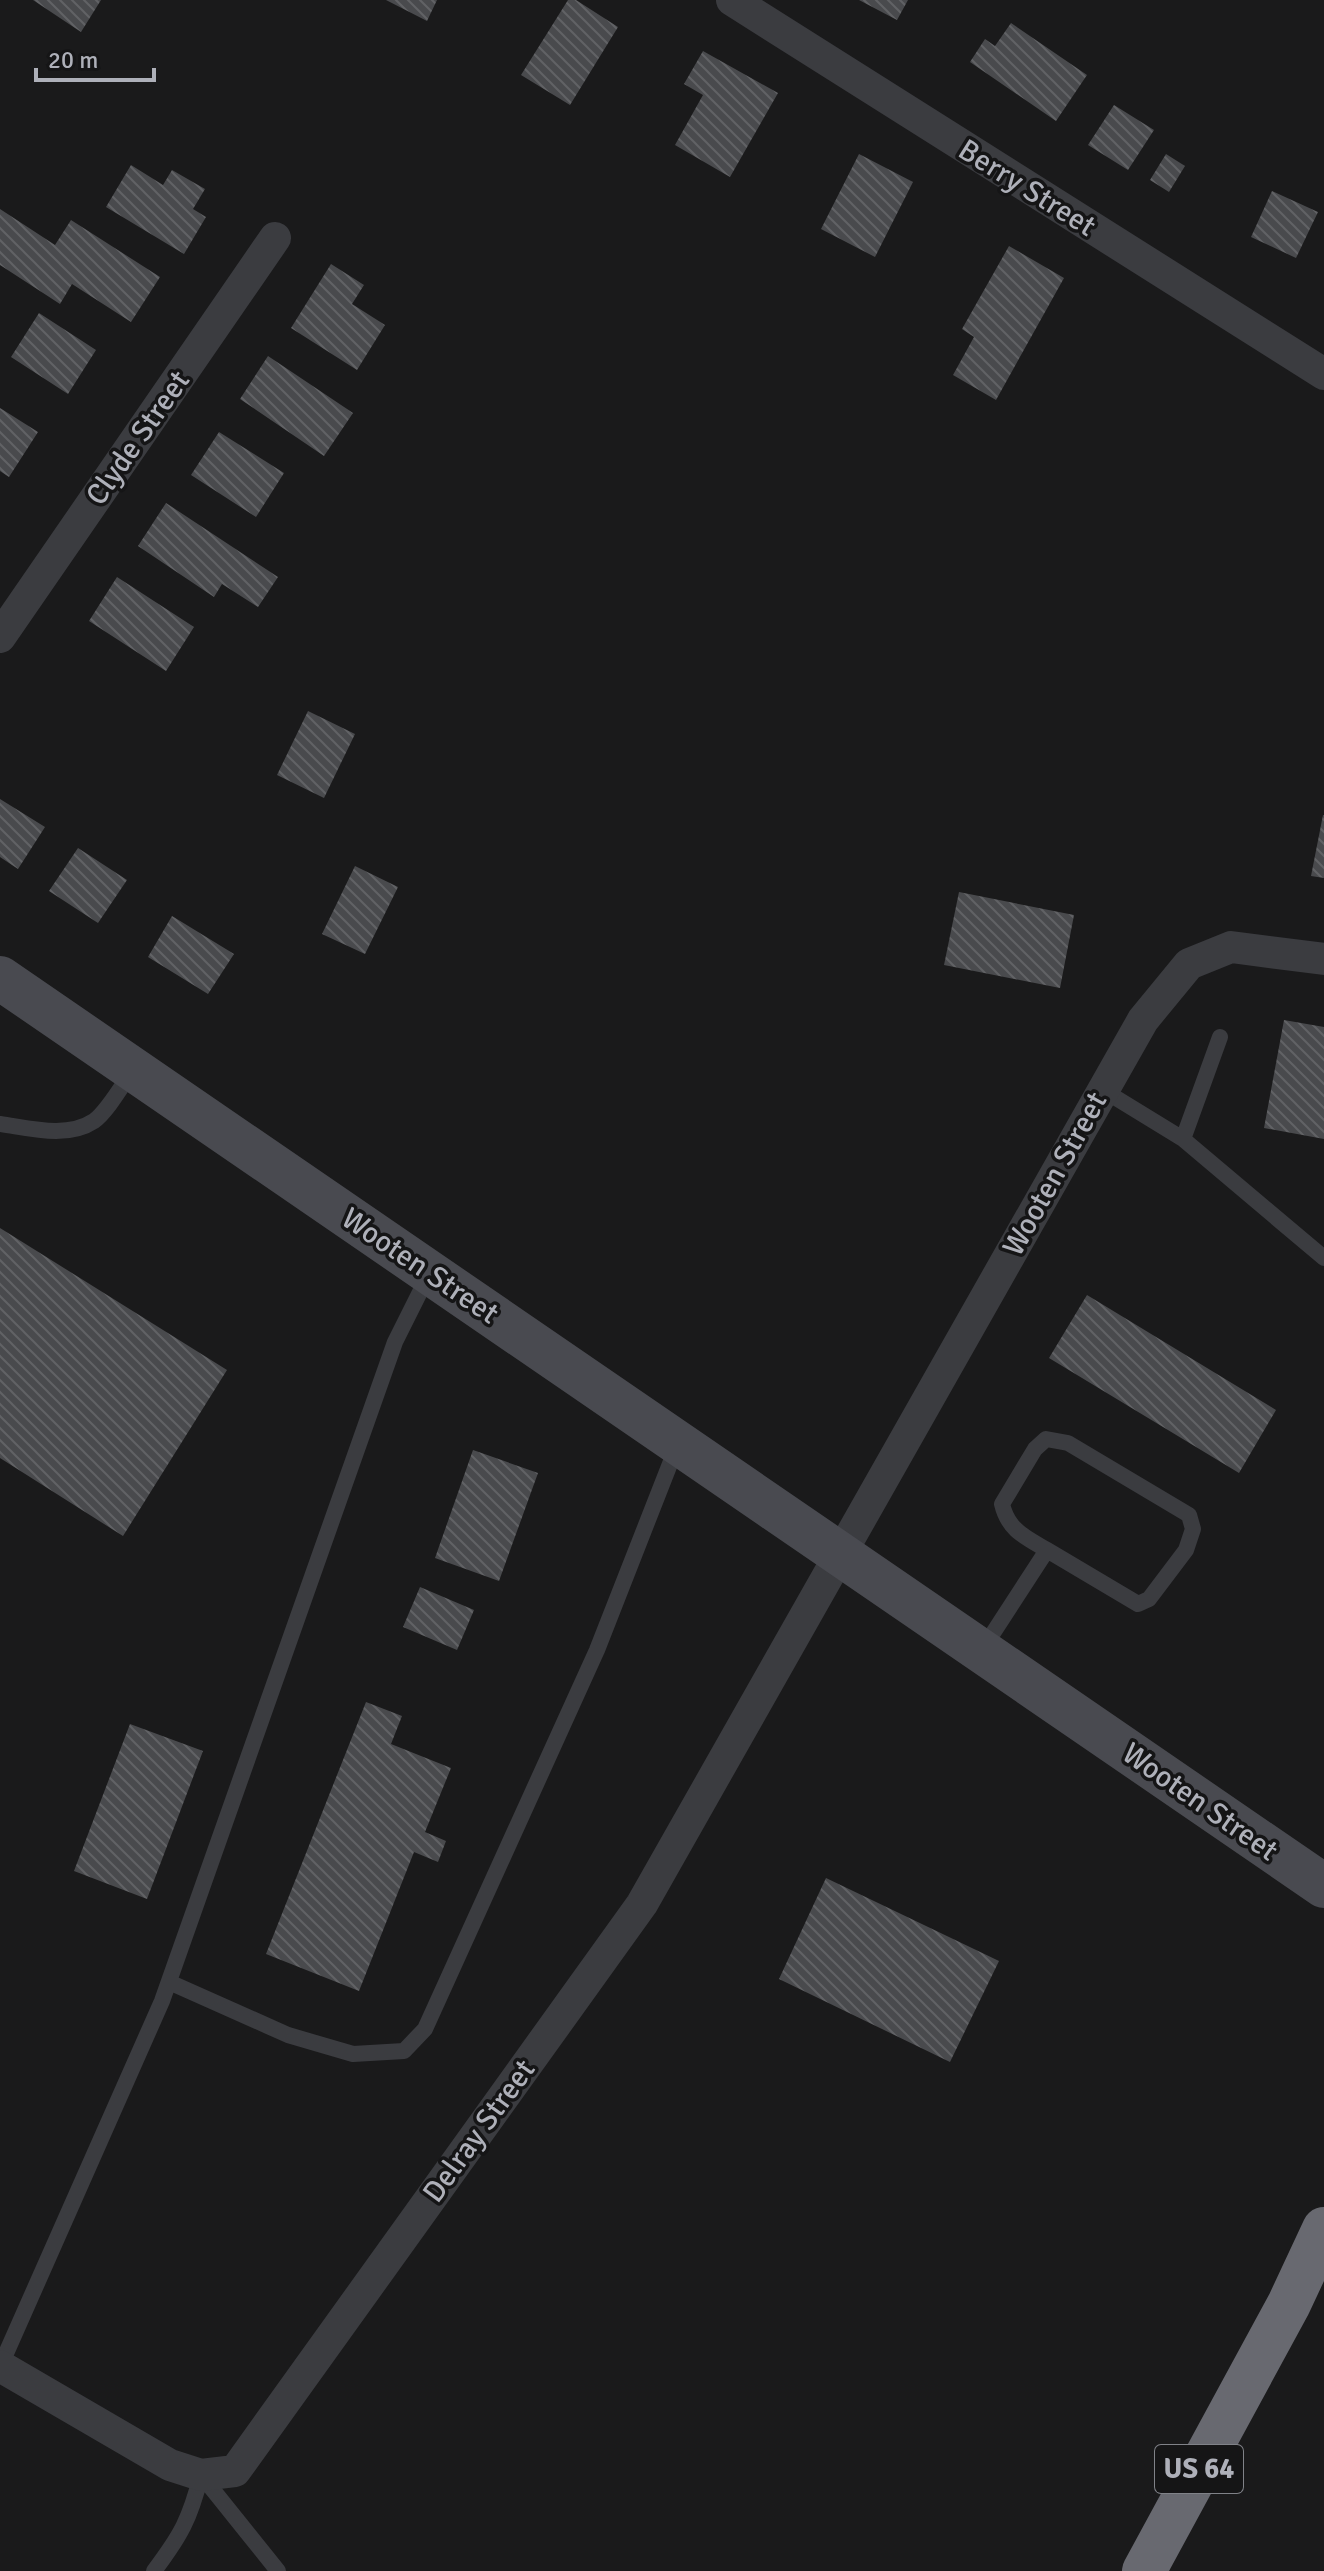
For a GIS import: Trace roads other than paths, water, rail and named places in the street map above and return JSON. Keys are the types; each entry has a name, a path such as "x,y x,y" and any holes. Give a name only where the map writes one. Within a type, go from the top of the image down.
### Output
{"highway":[{"name":"US 64","path":"1144,2571 1289,2304 1324,2229"}],"street":[{"name":"Berry Street","path":"732,0 1324,374"},
{"name":"Clyde Street","path":"0,637 275,238"},
{"name":"Wooten Street","path":"841,1554 1143,1020 1189,964 1231,947 1324,959"},
{"name":"Wooten Street","path":"0,978 1324,1886"},
{"name":"Delray Street","path":"201,2475 235,2471 642,1904 841,1554"},
{"path":"0,2366 170,2465 201,2475"}],"lane":[{"path":"1183,1139 1220,1037"},
{"path":"0,1124 54,1131 79,1128 96,1120 134,1069"},
{"path":"1103,1090 1183,1139 1324,1258"},
{"path":"0,2366 169,1982 395,1342 430,1272"},
{"path":"1046,1439 1068,1443 1189,1515 1193,1529 1186,1550 1149,1599 1138,1604 1047,1550 1014,1531 1005,1517 1002,1504 1035,1449 1046,1439"},
{"path":"169,1982 288,2035 353,2054 404,2051 425,2029 597,1650 678,1443"},
{"path":"982,1651 1047,1550"},
{"path":"154,2571 191,2515 201,2475"},
{"path":"201,2475 278,2571"}]}
